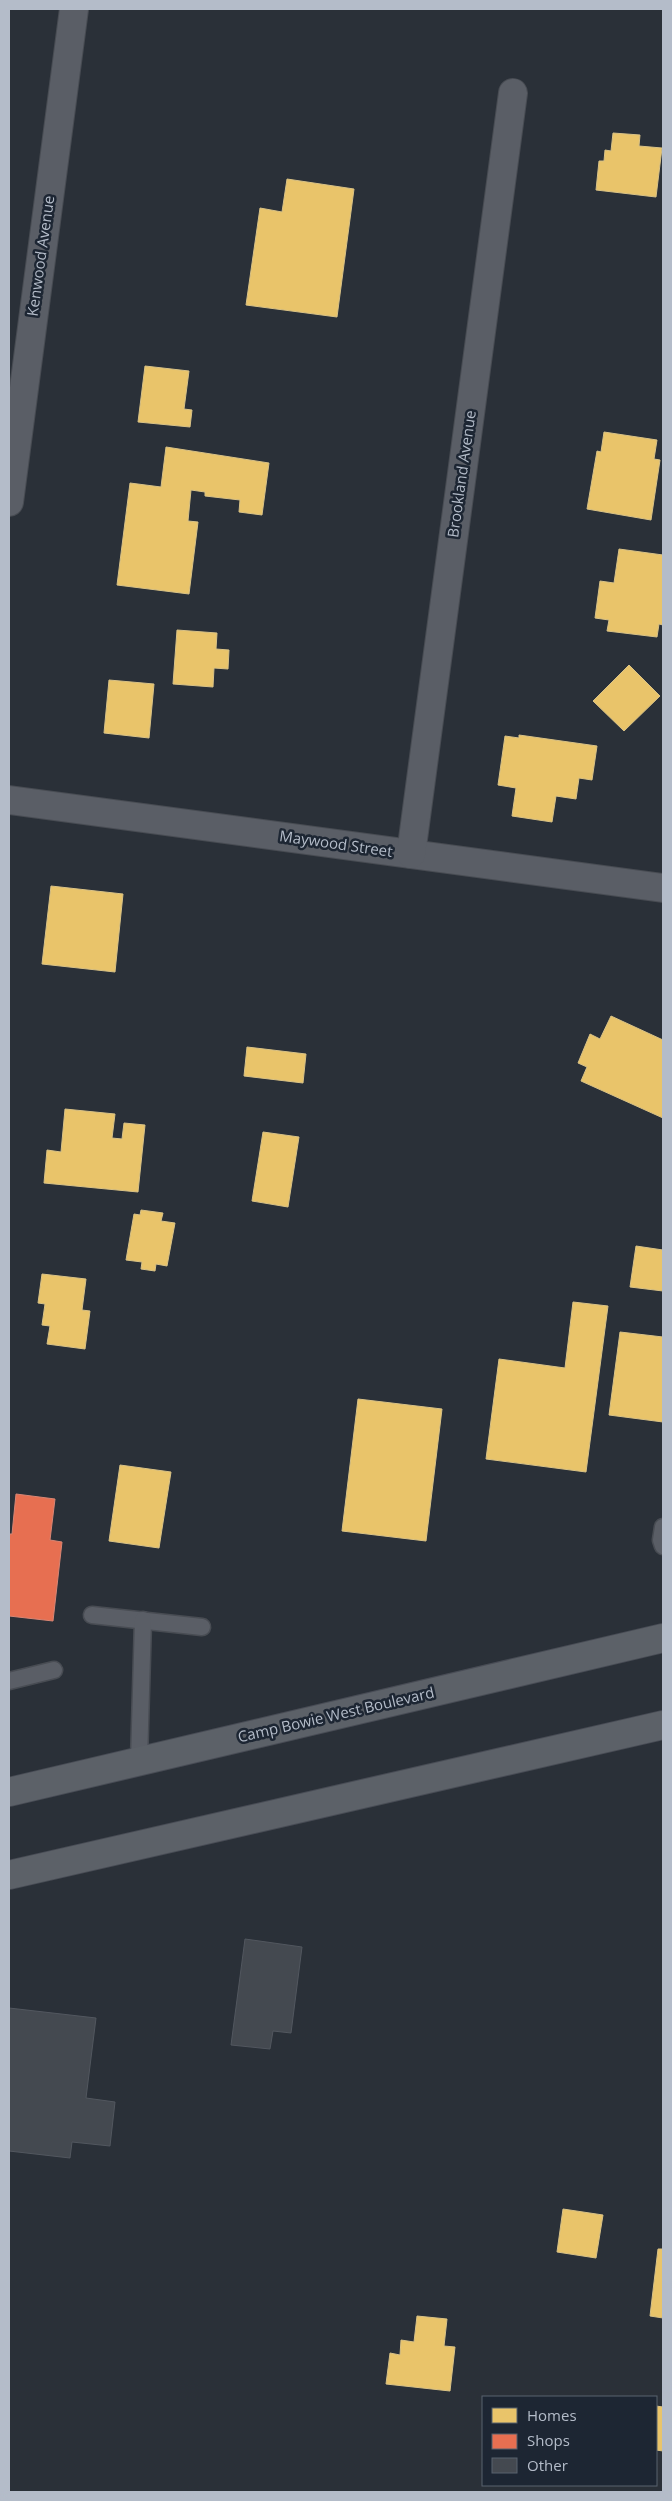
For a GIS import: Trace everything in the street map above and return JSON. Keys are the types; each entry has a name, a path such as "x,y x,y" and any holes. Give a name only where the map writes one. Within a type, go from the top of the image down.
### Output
{"main road":[{"name":"Camp Bowie West Boulevard","path":"9,1792 663,1638"},
{"path":"9,1875 663,1725"}],"street":[{"name":"Kenwood Avenue","path":"9,502 74,9"},
{"name":"Brookland Avenue","path":"412,854 512,93"},
{"name":"Maywood Street","path":"9,800 663,888"}],"lane":[{"path":"663,1526 663,1546"},
{"path":"92,1615 202,1627"},
{"path":"139,1761 143,1620"},
{"path":"9,1681 54,1670"}],"building: Homes":[{"path":"613,133 640,135 639,146 662,148 656,197 596,190 599,161 604,161 605,150 611,151"},
{"path":"287,179 354,189 337,317 246,305 260,208 282,212"},
{"path":"145,366 189,371 184,409 192,410 190,427 138,422"},
{"path":"604,432 657,440 654,459 660,460 651,520 587,509 597,451 601,452"},
{"path":"166,447 269,463 262,515 239,512 240,500 205,496 205,492 191,490 188,521 198,522 189,594 117,585 130,483 161,487"},
{"path":"619,549 663,555 663,625 659,624 657,637 607,631 609,620 595,618 600,581 614,583"},
{"path":"177,630 217,633 216,649 229,650 228,669 214,668 213,687 173,684"},
{"path":"629,665 660,696 624,731 593,701"},
{"path":"109,680 154,684 149,738 104,733"},
{"path":"519,735 597,746 592,780 579,778 576,799 556,796 552,822 512,816 516,788 498,785 505,736 519,738"},
{"path":"51,886 123,894 115,972 42,964"},
{"path":"611,1016 663,1040 663,1118 581,1081 587,1067 578,1063 590,1034 600,1039"},
{"path":"247,1047 306,1054 303,1083 244,1076"},
{"path":"65,1109 115,1114 112,1138 122,1139 124,1123 145,1125 138,1192 44,1183 47,1150 61,1152"},
{"path":"263,1132 299,1137 288,1207 252,1201"},
{"path":"141,1210 163,1213 161,1221 175,1223 167,1266 156,1264 155,1271 141,1269 142,1262 126,1260 134,1214 140,1215"},
{"path":"636,1246 663,1250 663,1291 630,1287"},
{"path":"42,1274 86,1279 82,1310 90,1311 85,1349 47,1344 50,1326 42,1325 45,1304 38,1303"},
{"path":"573,1302 608,1306 586,1472 486,1459 499,1359 565,1368"},
{"path":"620,1332 663,1337 663,1422 609,1415"},
{"path":"358,1399 442,1409 426,1541 342,1531"},
{"path":"120,1465 171,1472 159,1548 109,1541"},
{"path":"563,2209 603,2215 596,2258 557,2252"},
{"path":"658,2249 663,2249 663,2318 650,2316"},
{"path":"417,2316 447,2319 444,2346 455,2347 450,2391 386,2384 390,2353 400,2355 401,2340 414,2342"},
{"path":"657,2406 663,2407 663,2451 657,2450"}],"building: Shops":[{"path":"16,1494 55,1499 50,1540 62,1542 53,1621 9,1616 9,1534 12,1534"}],"building: Other":[{"path":"245,1939 302,1947 291,2033 273,2031 270,2049 231,2045"},
{"path":"9,2008 96,2018 86,2098 115,2102 110,2146 72,2142 70,2158 9,2151"}]}
